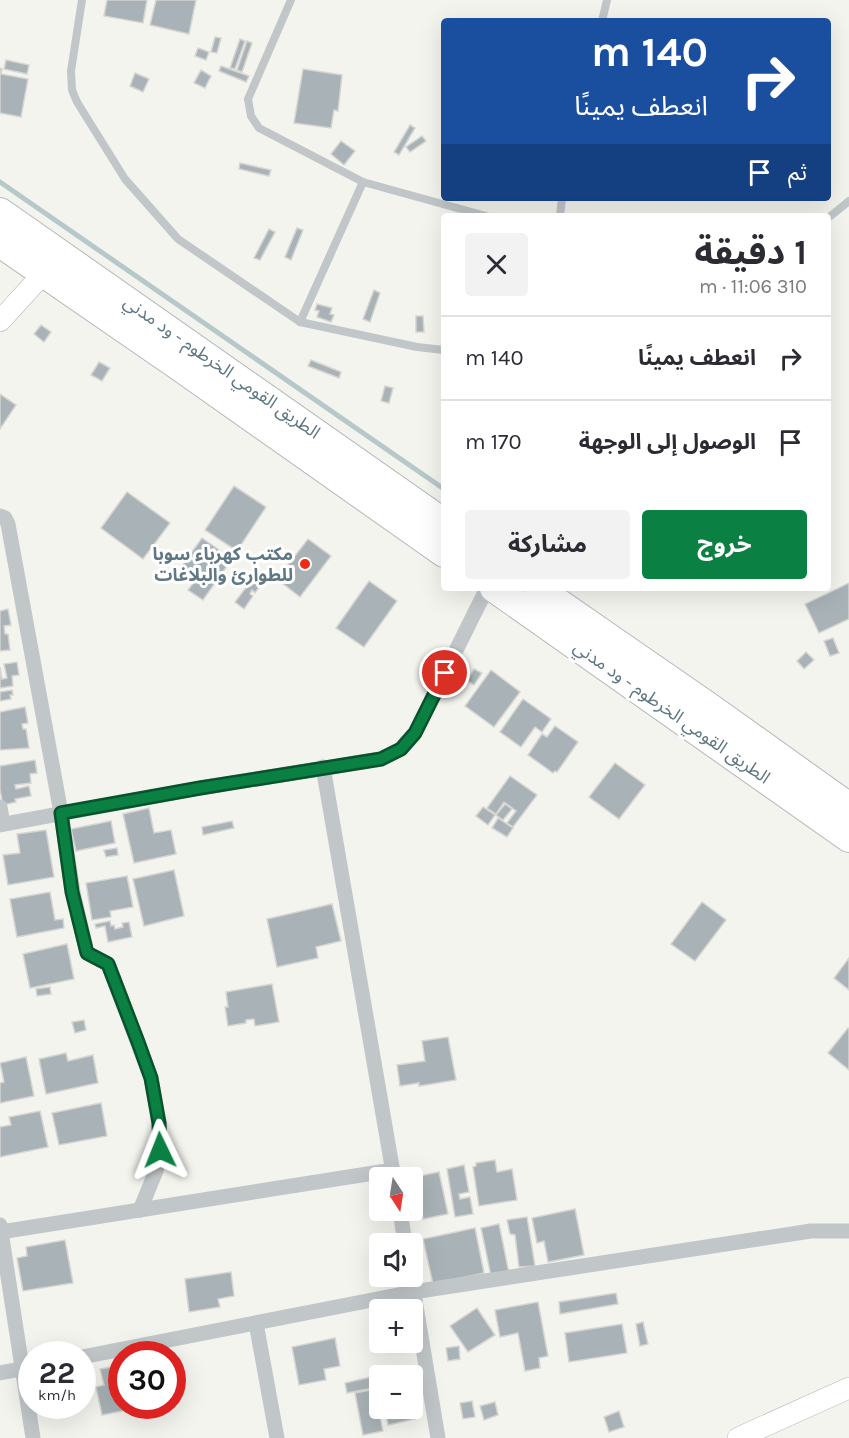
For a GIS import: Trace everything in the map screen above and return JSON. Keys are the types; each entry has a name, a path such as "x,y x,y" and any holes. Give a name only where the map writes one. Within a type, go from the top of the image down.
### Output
{"highway":[{"name":"الطريق القومي الخرطوم - ود مدني","path":"0,212 441,521"},
{"name":"الطريق القومي الخرطوم - ود مدني","path":"0,243 441,551"},
{"name":"الطريق القومي الخرطوم - ود مدني","path":"498,591 849,837"},
{"name":"الطريق القومي الخرطوم - ود مدني","path":"541,591 849,807"}],"street":[{"path":"0,321 44,273"},
{"path":"0,516 5,518 8,524 61,813 72,892 87,953 108,964 151,1078 159,1123 160,1150 156,1171 140,1210"},
{"path":"0,807 2,825 323,767 381,759 401,749 415,733 486,591"},
{"path":"323,767 392,1167"},
{"path":"22,1341 0,1230 369,1177"},
{"path":"423,1283 811,1231 849,1231"},
{"path":"96,1354 256,1323 400,1287"},
{"path":"413,1287 438,1438"},
{"path":"256,1323 277,1438"},
{"path":"0,1373 18,1370"},
{"path":"738,1438 849,1388"},
{"path":"31,1419 33,1438"}],"lane":[{"path":"82,0 71,71 72,90 125,180 178,239 300,322 417,347 441,350"},
{"path":"291,0 248,99 251,116 259,128 363,182 475,213"},
{"path":"603,18 607,0"},
{"path":"300,322 363,182"},
{"path":"831,216 849,201"}],"building":[{"path":"107,0 147,0 143,23 104,16"},
{"path":"156,0 196,0 189,34 150,25"},
{"path":"215,37 221,38 217,53 211,52"},
{"path":"240,39 245,41 235,69 230,68"},
{"path":"247,41 252,43 242,72 237,70"},
{"path":"198,48 209,52 206,60 195,56"},
{"path":"6,60 29,65 27,74 4,69"},
{"path":"221,66 249,76 246,82 219,71"},
{"path":"0,68 2,69 1,74 28,79 21,117 0,113"},
{"path":"303,69 342,75 338,111 334,110 331,128 294,123"},
{"path":"201,70 211,76 205,88 194,83"},
{"path":"135,73 149,79 143,92 130,86"},
{"path":"410,125 415,128 399,155 394,152"},
{"path":"422,136 426,141 410,152 406,147"},
{"path":"341,141 355,151 344,165 331,154"},
{"path":"240,163 271,170 269,176 239,169"},
{"path":"297,228 303,230 291,260 285,257"},
{"path":"269,229 275,232 260,260 254,258"},
{"path":"374,290 380,293 370,322 363,319"},
{"path":"317,304 332,308 330,314 334,315 331,322 317,317 319,311 315,310"},
{"path":"416,316 423,316 424,332 416,332"},
{"path":"41,325 51,332 44,342 34,334"},
{"path":"311,360 341,372 339,378 308,366"},
{"path":"99,362 110,368 102,381 91,375"},
{"path":"385,386 393,388 389,403 381,401"},
{"path":"0,394 16,405 0,429"},
{"path":"234,486 266,507 237,551 205,530"},
{"path":"127,492 170,523 143,559 101,528"},
{"path":"202,538 232,559 203,600 188,590 195,581 186,575 188,572 181,567"},
{"path":"308,539 331,556 300,597 277,579"},
{"path":"254,577 262,583 255,593 252,590 250,594 253,596 244,609 235,602"},
{"path":"369,581 397,601 364,647 336,628"},
{"path":"849,583 849,619 819,633 805,604"},
{"path":"8,609 11,625 4,626 5,634 8,634 10,650 0,651 0,611"},
{"path":"833,638 839,653 830,656 824,641"},
{"path":"806,652 814,660 804,669 797,661"},
{"path":"17,662 19,675 12,676 13,686 0,688 0,667 2,679 7,678 4,664"},
{"path":"474,669 482,673 474,685 467,681"},
{"path":"491,670 520,692 494,727 465,706"},
{"path":"12,690 11,699 0,701 0,692"},
{"path":"523,699 551,719 542,732 535,727 521,747 500,732"},
{"path":"25,707 28,723 22,724 23,729 26,729 29,748 0,750 0,712"},
{"path":"555,726 578,742 557,772 553,773 528,755 542,734 547,737"},
{"path":"35,760 37,773 30,774 31,783 15,785 16,789 29,786 31,796 15,799 16,802 3,805 0,790 0,766"},
{"path":"615,763 645,785 619,819 589,797"},
{"path":"510,776 537,795 513,827 507,823 516,811 504,802 496,814 487,808"},
{"path":"505,804 512,809 503,820 496,815"},
{"path":"483,807 495,815 488,825 476,816"},
{"path":"149,808 154,833 171,830 176,854 134,863 123,814"},
{"path":"498,818 513,828 507,837 492,828"},
{"path":"111,821 115,843 76,851 71,829"},
{"path":"232,821 234,828 203,835 202,827"},
{"path":"46,830 54,877 8,885 3,855 20,853 17,834"},
{"path":"117,848 118,855 106,857 104,850"},
{"path":"174,870 184,916 144,926 133,879"},
{"path":"127,876 133,907 110,911 111,917 92,920 86,883"},
{"path":"50,892 55,920 63,919 64,928 17,937 10,899"},
{"path":"702,902 726,920 695,961 671,944"},
{"path":"332,904 341,941 316,947 318,958 277,967 267,919"},
{"path":"110,921 111,926 114,925 115,929 123,927 122,923 129,922 132,937 108,942 105,926 96,928 95,924"},
{"path":"67,944 74,979 30,988 23,954"},
{"path":"849,958 849,990 834,978"},
{"path":"272,984 279,1022 255,1026 254,1019 228,1026 225,1007 228,1007 226,992"},
{"path":"50,987 51,994 37,996 36,989"},
{"path":"84,1020 86,1030 75,1033 72,1022"},
{"path":"849,1029 849,1070 828,1053"},
{"path":"448,1037 456,1080 419,1086 419,1083 400,1086 397,1065 425,1061 422,1041"},
{"path":"66,1053 68,1061 93,1055 98,1083 46,1094 39,1059"},
{"path":"26,1057 34,1096 0,1103 0,1083 4,1082 0,1063"},
{"path":"101,1103 107,1136 59,1145 52,1113"},
{"path":"40,1111 48,1147 0,1157 0,1127 11,1125 9,1117"},
{"path":"495,1160 497,1172 512,1169 517,1200 479,1206 473,1167 476,1163"},
{"path":"464,1165 469,1192 459,1194 460,1199 470,1197 473,1214 455,1217 447,1169"},
{"path":"439,1172 448,1214 423,1219 423,1175"},
{"path":"575,1209 584,1255 548,1262 544,1241 537,1243 532,1218"},
{"path":"527,1217 535,1266 519,1267 515,1235 510,1234 507,1220"},
{"path":"499,1224 509,1273 491,1276 481,1228"},
{"path":"475,1228 484,1273 433,1284 423,1239"},
{"path":"65,1240 73,1283 23,1291 17,1258 27,1256 26,1247"},
{"path":"231,1272 234,1296 218,1299 220,1307 189,1312 185,1279"},
{"path":"616,1293 618,1304 560,1314 559,1302"},
{"path":"538,1302 548,1356 539,1358 540,1368 525,1371 518,1333 500,1337 495,1310"},
{"path":"477,1308 495,1335 468,1352 450,1326"},
{"path":"643,1322 648,1344 640,1346 636,1324"},
{"path":"622,1324 627,1353 569,1362 565,1333"},
{"path":"335,1338 340,1366 324,1369 326,1380 299,1385 292,1347"},
{"path":"459,1346 460,1359 448,1361 446,1348"},
{"path":"108,1368 108,1414 102,1415 96,1387 104,1385 100,1369"},
{"path":"369,1377 369,1389 347,1393 345,1383"},
{"path":"369,1390 369,1419 381,1419 383,1431 363,1435 355,1393"},
{"path":"472,1401 475,1417 463,1419 460,1403"},
{"path":"495,1402 498,1415 484,1420 480,1406"},
{"path":"619,1411 624,1427 609,1432 604,1417"},
{"path":"387,1419 415,1419 388,1425"}],"waterway":[{"path":"0,182 441,487"}],"place":[{"name":"مكتب كهرباء سوبا للطوارئ والبلاغات","path":"305,564"}],"route":[{"path":"160,1150 159,1123 151,1078 138,1042 108,964 87,953 72,892 61,813 381,759 401,749 415,733 445,673"}]}
